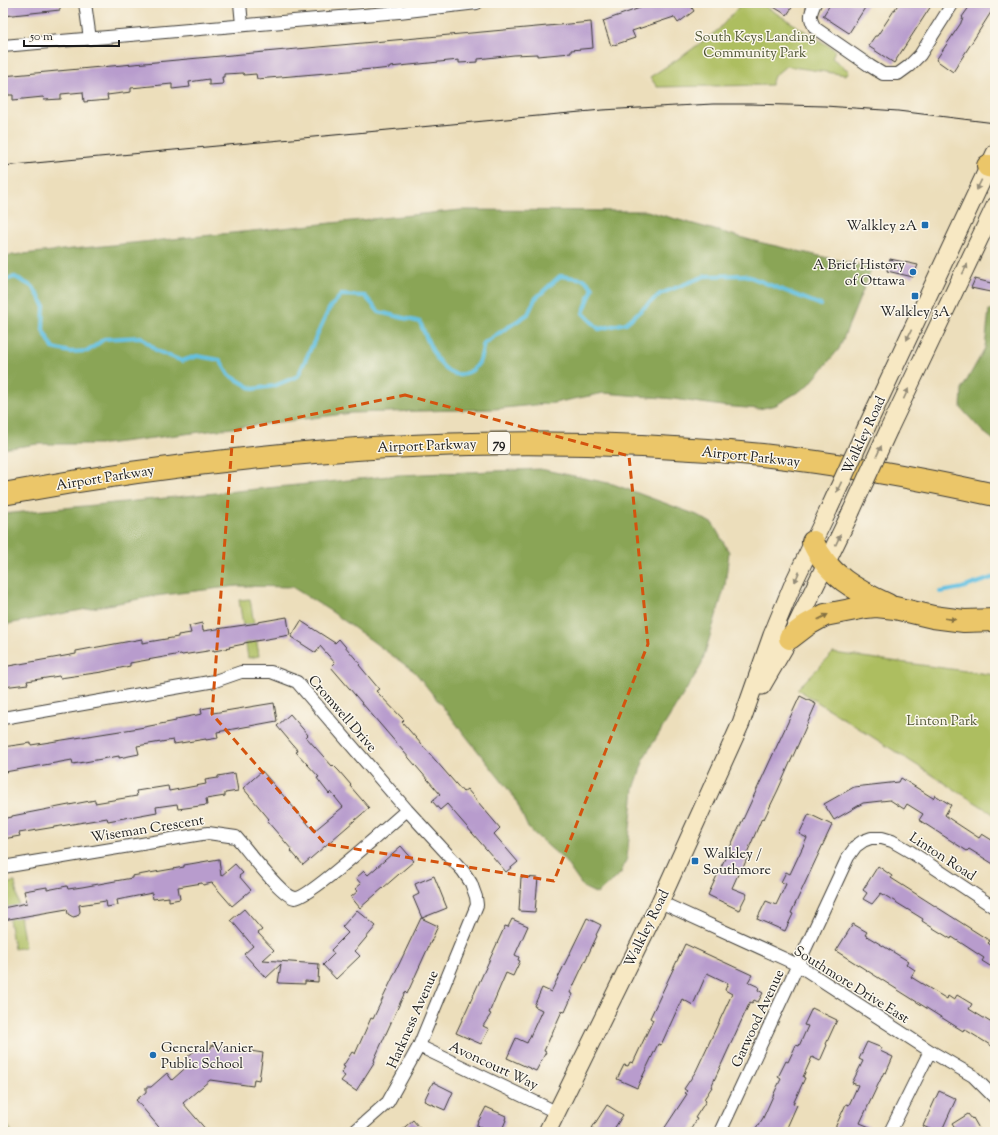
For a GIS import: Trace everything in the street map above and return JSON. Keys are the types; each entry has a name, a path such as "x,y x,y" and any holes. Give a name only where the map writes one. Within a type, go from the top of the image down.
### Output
{"highway":[{"name":"Airport Parkway","path":"3,494 119,474 196,464 359,448 451,444 532,443 677,448 764,456 920,479 995,495"},
{"path":"813,542 817,553 826,565 841,580 895,608"},
{"path":"790,638 807,625 833,612 876,606 895,608 946,619 964,621 995,620"}],"main road":[{"name":"Walkley Road","path":"547,1132 660,902 741,722 772,635 813,542 970,203 993,162"},
{"name":"Walkley Road","path":"741,722 790,638 826,565 994,207"}],"street":[{"path":"85,3 90,39"},
{"path":"240,3 242,25"},
{"path":"3,46 242,25 398,8 477,3"},
{"path":"815,3 810,19 815,28 883,74 898,74 920,55 953,3"},
{"name":"Cromwell Drive","path":"3,718 215,681 241,672 271,672 297,682 407,810 463,871 471,883 476,896 477,905"},
{"name":"Wiseman Crescent","path":"3,866 208,833 236,837 284,892 295,898 301,896 324,881 407,810"},
{"name":"Linton Road","path":"871,838 882,838 892,841 995,908"},
{"name":"Garwood Avenue","path":"720,1132 848,857 856,846 871,838"},
{"name":"Southmore Drive East","path":"660,902 798,965 973,1076 995,1098"},
{"name":"Harkness Avenue","path":"354,1132 388,1102 419,1046 477,905"},
{"name":"Avoncourt Way","path":"419,1046 556,1112"},
{"path":"890,1132 930,1050"}],"highlighted area":[{"path":"405,395 629,456 648,644 554,881 325,844 212,714 233,431"}],"green space":[{"name":"South Keys Landing Community Park","path":"742,3 760,3 835,50 832,58 849,71 846,75 786,66 774,76 771,85 657,87 650,77 684,55 718,30"},
{"path":"461,210 647,211 754,241 872,268 839,349 808,386 776,405 759,409 722,406 674,399 604,393 554,403 494,409 352,413 105,444 38,444 3,449 3,256"},
{"path":"989,310 995,310 995,441 982,431 961,408 962,389 985,348"},
{"path":"540,469 613,484 697,515 713,524 729,552 725,586 701,666 645,756 634,789 627,858 621,873 597,894 583,887 564,860 528,828 515,798 415,672 332,612 292,587 237,586 155,596 3,625 3,514 399,475"},
{"path":"250,599 259,656 248,658 239,600"},
{"name":"Linton Park","path":"833,653 995,675 995,815 797,689"},
{"path":"15,882 25,947 14,949 3,884"},
{"path":"3,1118 12,1132 3,1132"}],"building":[{"path":"3,3 60,3 60,10 3,16"},
{"path":"654,3 689,3 694,11 678,23 674,17 632,31 635,38 611,46 603,21"},
{"path":"767,3 795,3 787,15"},
{"path":"831,3 868,3 849,33 823,16"},
{"path":"899,3 933,3 894,63 868,46 875,36 877,36"},
{"path":"972,3 995,3 995,6 953,72 936,60 961,23 962,17"},
{"path":"591,22 593,48 571,50 571,53 537,56 537,54 514,55 478,59 478,62 459,63 459,60 372,70 257,79 256,74 224,74 224,77 222,77 223,84 209,85 209,79 189,82 190,87 172,89 172,84 131,88 131,92 107,95 108,100 84,102 83,92 61,94 61,99 44,100 43,97 13,100 13,95 4,95 3,76"},
{"path":"890,259 918,265 913,277 887,271"},
{"path":"975,279 995,284 995,293 971,288"},
{"path":"287,617 290,635 244,643 229,647 230,648 214,651 181,654 130,663 130,666 102,672 60,678 59,676 27,681 28,684 3,687 3,667 76,654 76,651 142,639 142,643 178,637 178,635 191,633 189,626 202,623 203,631"},
{"path":"301,621 335,643 339,639 379,689 376,691 404,720 402,722 463,792 467,789 500,828 494,834 518,862 506,872 447,804 440,810 432,801 440,794 331,667 335,663 320,646 316,653 291,637"},
{"path":"800,696 816,704 778,790 764,819 762,818 747,853 749,854 732,888 747,894 739,910 708,895"},
{"path":"274,703 277,721 217,732 218,738 174,744 173,740 137,746 139,754 119,758 119,756 73,764 72,760 5,772 3,747 31,743 31,745 176,721 176,719 202,714 201,709 212,707 213,713"},
{"path":"290,714 308,735 306,737 332,766 333,765 339,771 369,808 303,865 267,821 269,819 243,788 262,771 314,831 343,807 331,792 329,794 317,778 319,777 296,752 298,751 277,726"},
{"path":"235,773 238,791 225,793 225,796 206,799 207,805 178,809 177,804 156,807 157,812 108,821 107,818 19,833 20,836 3,839 3,819 12,816 95,800 95,803 137,796 136,791 168,786 169,791 206,784 205,780"},
{"path":"901,778 933,798 935,795 951,805 945,815 950,819 979,838 982,834 995,842 995,865 969,849 967,851 919,820 923,814 907,804 904,809 890,800 863,803 834,820 824,804 854,787 899,782"},
{"path":"809,814 832,825 791,913 793,914 785,931 757,919 766,901 776,905 786,884 781,882 786,872 790,874 807,838 799,834"},
{"path":"401,846 414,861 360,908 351,897 358,891 355,889 361,884 356,878 364,871 368,875"},
{"path":"219,859 221,876 235,864 243,873 239,876 251,890 232,906 212,883 203,885 202,883 178,887 180,899 169,901 169,897 153,899 152,893 117,900 118,905 107,907 106,901 79,905 80,912 77,916 73,917 68,914 67,909 3,920 3,908 27,903 24,891 47,887 47,890 67,886 68,889 82,887"},
{"path":"878,866 892,876 891,878 990,941 988,943 992,946 995,941 995,969 982,961 984,958 952,937 951,939 933,928 922,921 923,919 881,893 872,904 863,899 867,893 863,890"},
{"path":"434,876 447,908 422,918 413,897 419,894 415,884"},
{"path":"521,877 538,878 535,912 519,911"},
{"path":"244,909 262,930 258,933 274,950 263,960 319,964 318,982 305,981 305,984 278,983 281,964 266,978 244,954 253,946 231,920"},
{"path":"357,910 376,926 355,951 360,956 336,979 323,965 334,954 331,950 348,933 342,927"},
{"path":"421,918 438,926 407,994 405,992 374,1060 375,1061 356,1091 341,1081 345,1076 341,1073 345,1067 343,1066 352,1052 355,1054 371,1018 373,1019"},
{"path":"587,918 601,925 570,993 573,994 565,1012 562,1011 544,1051 546,1052 536,1071 507,1058 516,1038 527,1043 542,1010 534,1006 542,988 551,992"},
{"path":"512,919 528,926 515,955 519,957 518,960 520,961 513,976 506,973 489,1013 491,1014 483,1026 489,1029 481,1044 456,1033 505,926 508,927"},
{"path":"853,924 867,932 865,935 908,961 906,964 915,970 911,977 947,999 948,996 954,1000 957,995 972,1004 969,1009 995,1025 995,1048 964,1029 963,1031 836,951"},
{"path":"685,944 752,975 748,982 759,987 758,990 763,993 758,1002 754,1000 752,1003 750,1002 712,1087 704,1099 706,1101 695,1118 697,1119 689,1132 662,1132 687,1094 685,1093 687,1091 684,1089 696,1071 732,994 725,990 728,983 707,973 693,1005 682,999 661,1045 658,1044 637,1088 617,1079 624,1065 628,1066 630,1062 633,1063 653,1020 650,1018"},
{"path":"812,1008 837,1020 820,1061 812,1057 803,1077 805,1078 793,1104 797,1105 785,1132 754,1132 763,1118 781,1079 778,1077 786,1061 788,1062 796,1045 799,1046 808,1026 804,1025"},
{"path":"867,1042 882,1048 880,1051 893,1057 886,1073 884,1072 860,1123 882,1132 833,1132 846,1104 849,1105 858,1085 852,1083 863,1061 859,1059"},
{"path":"212,1045 263,1053 259,1080 254,1079 253,1086 210,1080 183,1103 208,1132 163,1132 136,1100 146,1092 146,1087 151,1087 167,1073 172,1080 191,1063 186,1058 200,1046 211,1048"},
{"path":"433,1082 453,1092 445,1110 424,1101"},
{"path":"939,1091 956,1099 941,1132 936,1132 923,1126"},
{"path":"607,1105 623,1115 612,1132 599,1132 592,1128"},
{"path":"486,1107 506,1116 501,1132 483,1132 485,1129 477,1126"},
{"path":"968,1114 972,1119 973,1118 981,1132 957,1132 952,1124"},
{"path":"413,1120 423,1132 399,1132"}],"waterway":[{"path":"3,280 15,277 33,287 44,305 43,330 53,348 70,352 88,351 104,339 141,337 157,351 182,361 197,356 220,360 229,375 253,389 274,386 298,376 329,309 341,295 365,296 379,312 420,322 435,356 447,370 455,374 463,374 475,368 479,362 484,343 528,314 535,299 560,276 584,279 593,288 583,313 599,329 626,323 660,294 705,276 745,275 821,305"},
{"path":"940,592 962,588 995,577"}],"tram line":[{"path":"3,166 602,110 713,104 825,106 898,111 995,123"}],"place":[{"name":"Walkley 2A","path":"925,225"},
{"name":"A Brief History of Ottawa","path":"913,272"},
{"name":"Walkley 3A","path":"915,296"},
{"name":"Walkley / Southmore","path":"695,861"},
{"name":"General Vanier Public School","path":"153,1055"}]}
